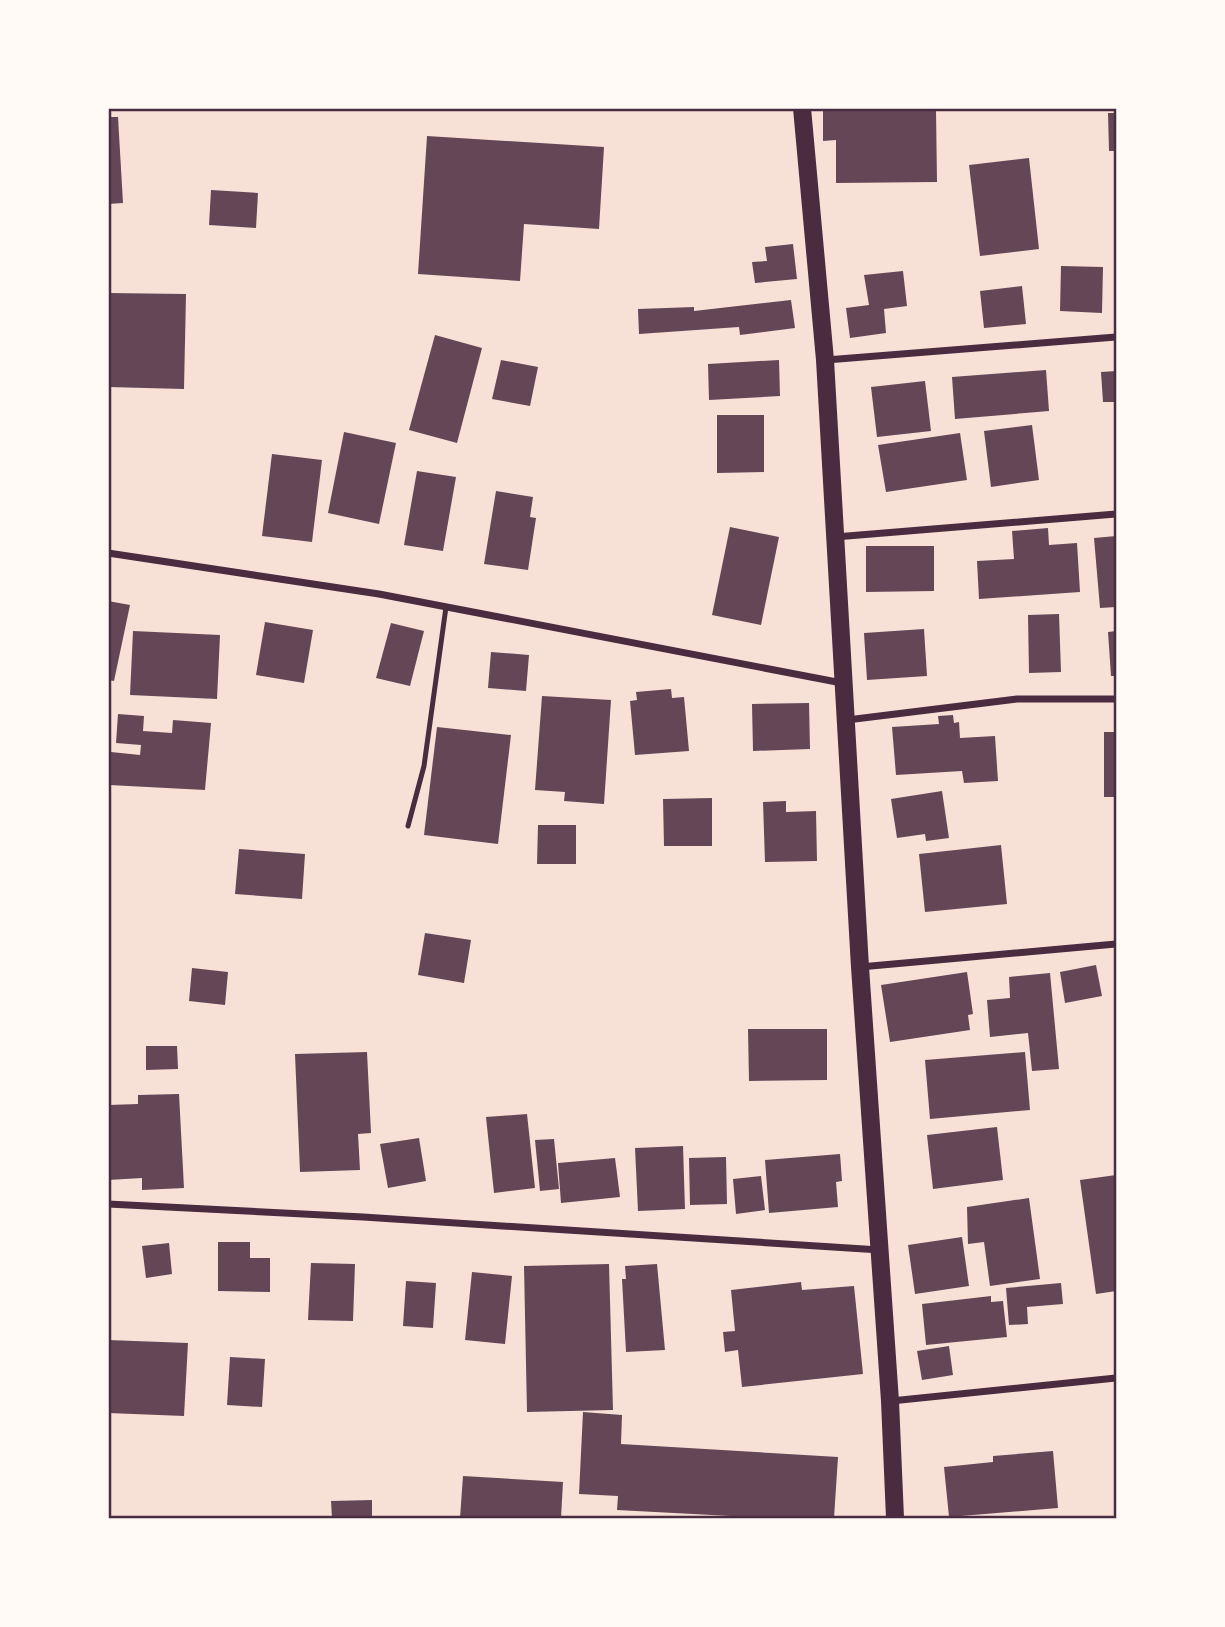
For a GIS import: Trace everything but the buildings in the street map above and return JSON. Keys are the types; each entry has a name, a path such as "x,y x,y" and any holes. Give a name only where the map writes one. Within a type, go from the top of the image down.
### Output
{"main road":[{"path":"802,108 825,360 895,1518"}],"street":[{"path":"825,360 1116,337"},
{"path":"834,537 1116,514"},
{"path":"108,553 446,607 843,683"},
{"path":"847,720 1017,699 1116,699"},
{"path":"860,967 1116,944"},
{"path":"108,1204 363,1217 880,1250"},
{"path":"890,1401 1116,1378"}],"lane":[{"path":"408,826 424,766 446,607"}]}
